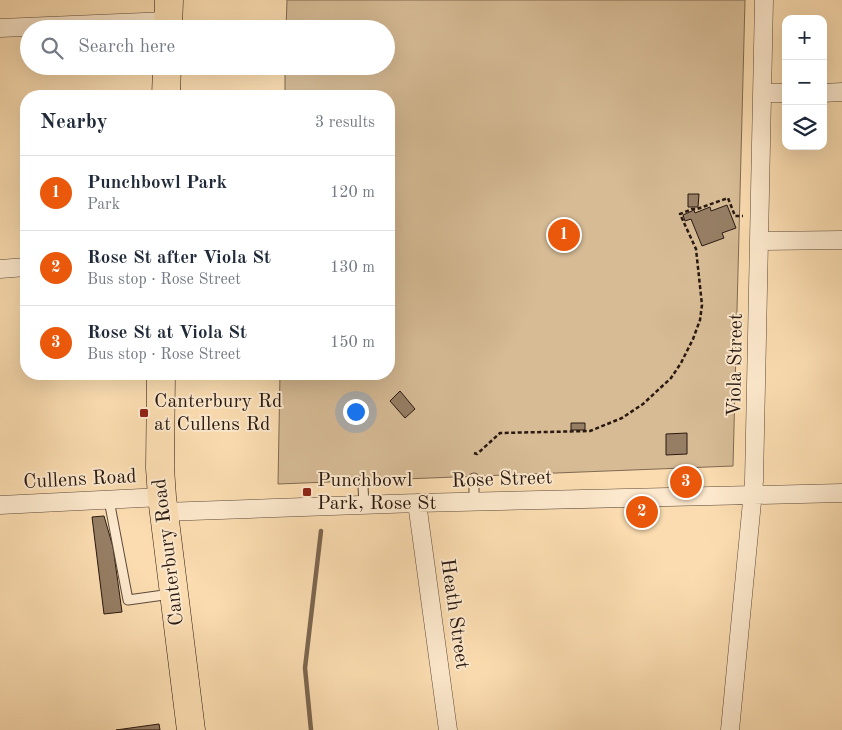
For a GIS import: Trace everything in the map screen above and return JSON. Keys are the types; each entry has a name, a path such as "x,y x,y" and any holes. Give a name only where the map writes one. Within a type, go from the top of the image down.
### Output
{"highway":[{"path":"166,90 167,75"},
{"name":"Canterbury Road","path":"161,380 160,468 162,505 191,730"}],"street":[{"name":"Viola Street","path":"730,730 754,495 764,0"},
{"path":"112,20 168,16"},
{"path":"0,28 20,27"},
{"path":"827,93 842,92"},
{"path":"762,93 782,93"},
{"path":"760,241 842,240"},
{"path":"0,269 20,268"},
{"name":"Rose Street","path":"162,505 364,506 842,493"},
{"name":"Cullens Road","path":"0,505 109,500 162,505"},
{"name":"Heath Street","path":"417,504 448,730"}],"lane":[{"path":"474,478 474,502"},
{"path":"360,481 363,486 364,506"},
{"path":"109,500 128,600 174,594"}],"path":[{"path":"474,453 477,454 500,433 590,431 622,418 643,404 659,390 681,363 697,330 702,305 696,249 680,214 692,208 697,210 728,198 735,216 743,216"}],"shaded area":[{"path":"287,0 745,0 733,466 278,484 280,380 395,380 395,90 285,90 285,75 395,75 395,20 286,20"}],"building":[{"path":"688,194 699,194 698,207 688,207"},
{"path":"727,205 736,228 722,233 724,238 702,246 691,219 685,221 683,215 694,210 695,213 710,207 711,211"},
{"path":"400,391 415,409 405,418 390,401"},
{"path":"571,423 585,423 585,430 571,430"},
{"path":"687,433 687,454 666,455 666,434"},
{"path":"104,516 113,547 122,612 104,614 92,517"},
{"path":"159,724 160,730 116,730"}],"waterway":[{"path":"311,730 305,668 321,531"}],"place":[{"name":"Punchbowl Park","path":"564,235"},
{"name":"Canterbury Rd at Cullens Rd","path":"144,413"},
{"name":"Rose St at Viola St","path":"686,482"},
{"name":"Punchbowl Park, Rose St","path":"307,492"},
{"name":"Rose St after Viola St","path":"642,512"}]}
